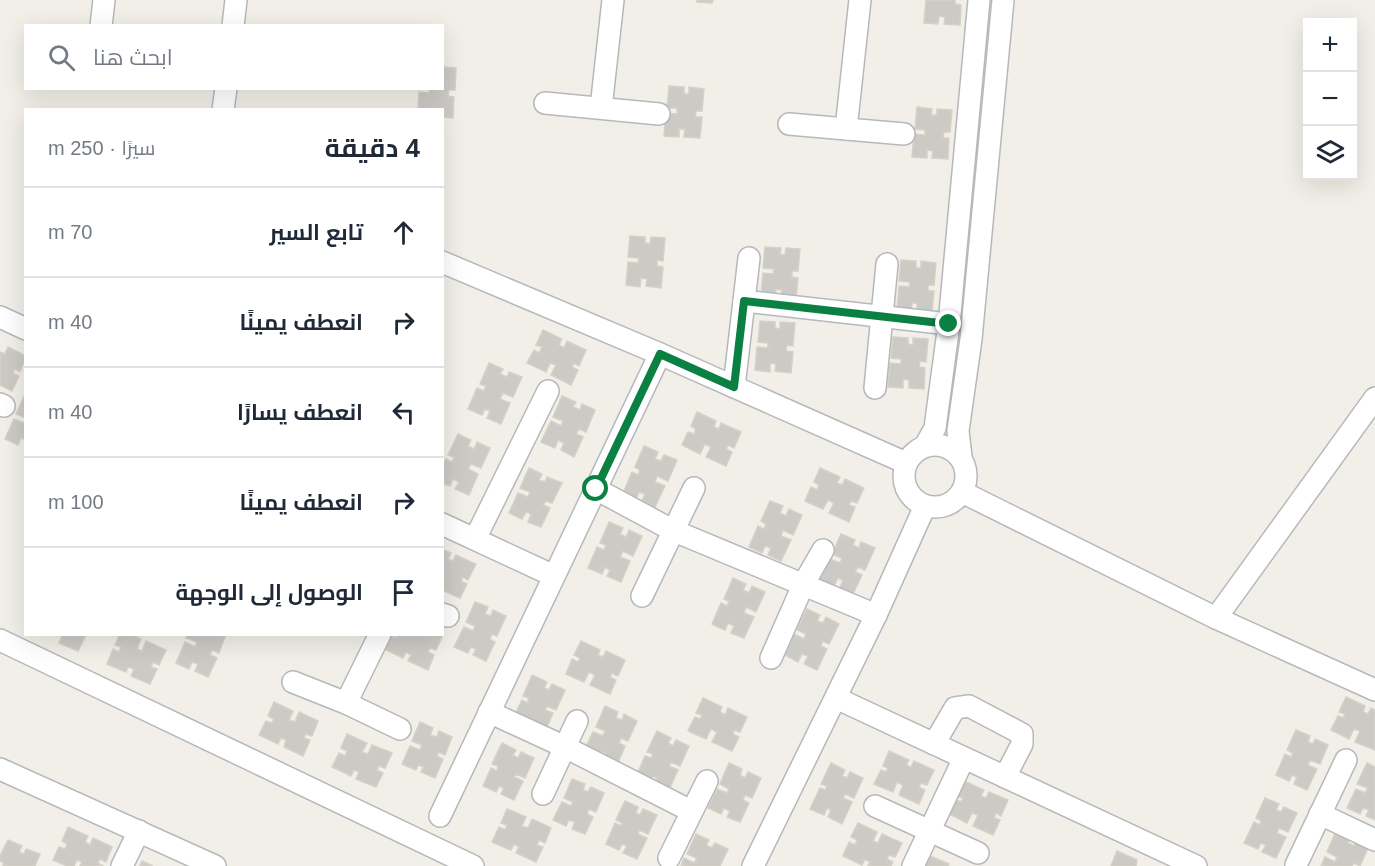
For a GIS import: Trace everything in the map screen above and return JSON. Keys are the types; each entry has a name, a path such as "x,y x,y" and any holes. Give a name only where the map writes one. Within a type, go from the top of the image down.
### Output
{"street":[{"path":"101,24 104,0"},
{"path":"233,24 236,0"},
{"path":"601,108 613,0"},
{"path":"846,129 860,0"},
{"path":"925,446 935,428 949,324 979,0"},
{"path":"961,457 951,448 938,444 925,446 913,453 906,463 903,476 906,489 914,500 926,506 939,507 952,502 962,492 966,481 966,468 961,457 958,431 971,339 1003,0"},
{"path":"224,108 226,90"},
{"path":"545,103 658,114"},
{"path":"789,124 904,134"},
{"path":"734,387 749,258"},
{"path":"444,263 660,354 906,463"},
{"path":"875,388 887,264"},
{"path":"744,301 949,324"},
{"path":"0,317 24,328"},
{"path":"440,816 660,354"},
{"path":"475,538 548,391"},
{"path":"1216,618 1375,398"},
{"path":"642,596 694,488"},
{"path":"596,489 672,530 876,615"},
{"path":"962,492 1216,618 1375,690"},
{"path":"753,866 876,615 926,506"},
{"path":"444,525 554,576"},
{"path":"771,658 804,584 823,550"},
{"path":"346,703 379,636"},
{"path":"0,640 473,866"},
{"path":"293,682 346,703 400,729"},
{"path":"836,698 1190,865"},
{"path":"934,744 955,708 969,706 1022,734 1022,744 1005,777"},
{"path":"489,712 565,747 691,812"},
{"path":"543,794 577,721"},
{"path":"913,866 964,758"},
{"path":"1296,865 1346,760"},
{"path":"0,769 215,866"},
{"path":"669,858 707,781"},
{"path":"875,806 978,853"},
{"path":"1320,814 1375,840"},
{"path":"122,866 139,831"}],"building":[{"path":"697,0 713,0 712,3 697,2"},
{"path":"926,0 955,0 955,4 961,5 960,25 944,24 945,17 939,16 938,24 924,23"},
{"path":"444,67 456,68 455,90 449,90 448,96 454,97 453,118 444,117 444,108 418,108 419,92 429,93 430,90 444,90"},
{"path":"669,86 684,87 684,94 689,94 689,87 704,89 702,111 696,111 695,117 702,117 700,138 684,137 685,129 679,129 679,137 664,136 666,113 677,114 677,108 667,108"},
{"path":"917,107 932,109 931,115 937,115 937,109 952,110 950,132 944,132 943,138 949,138 948,159 932,158 933,151 927,150 927,158 912,157 914,134 925,135 925,130 915,129"},
{"path":"630,236 645,237 645,243 650,244 651,237 665,238 663,261 657,260 657,266 663,267 661,288 646,286 647,279 641,278 640,287 626,285 628,262 638,263 639,258 628,257"},
{"path":"765,247 781,248 780,254 785,255 786,248 800,249 798,271 792,271 792,277 798,278 796,299 781,297 782,290 776,289 775,298 761,296 763,273 773,274 774,269 763,268"},
{"path":"901,260 916,261 916,268 921,268 921,261 936,263 934,285 928,285 928,291 934,291 932,312 917,311 917,303 912,303 911,311 897,310 899,286 909,287 910,282 899,281"},
{"path":"760,321 775,322 775,328 780,329 780,322 795,323 793,346 787,345 786,351 793,352 791,373 775,371 776,364 770,363 770,372 755,370 757,347 768,348 768,343 758,342"},
{"path":"543,330 562,339 559,345 564,348 567,341 586,350 579,366 574,363 572,367 578,370 571,385 551,375 556,365 550,363 546,372 527,363 534,350 539,353 542,347 536,345"},
{"path":"893,337 908,338 908,344 913,345 913,338 928,339 926,362 920,361 919,367 925,368 924,389 909,388 909,380 903,379 903,388 888,387 890,363 901,364 901,359 891,358"},
{"path":"8,347 24,355 20,372 15,369 13,373 19,376 12,391 0,385 0,352 5,354"},
{"path":"489,363 503,369 500,374 507,377 509,372 522,377 513,397 503,393 500,399 510,403 501,424 487,418 490,411 485,409 482,415 468,409 477,388 484,391 486,386 480,384"},
{"path":"24,396 24,417 16,414"},
{"path":"562,396 576,402 573,407 580,410 582,404 595,410 586,432 579,429 576,434 583,437 574,457 561,450 564,443 558,440 555,448 541,442 551,421 561,426 563,421 553,417"},
{"path":"697,412 716,421 714,427 719,429 721,423 741,432 734,448 728,445 726,449 732,452 726,466 706,457 711,447 705,444 700,454 682,445 688,432 694,434 696,429 691,426"},
{"path":"14,419 24,423 24,439 21,438 18,445 5,439"},
{"path":"458,434 471,440 468,446 474,449 477,442 490,448 481,468 471,464 468,469 478,474 469,495 455,489 459,482 453,479 450,486 444,484 444,462 446,459 452,462 454,457 448,455"},
{"path":"644,446 658,452 655,459 661,461 664,455 677,460 668,481 657,476 655,482 665,486 655,507 642,501 645,494 639,492 636,499 623,493 632,472 638,475 640,470 635,467"},
{"path":"529,468 542,474 539,480 545,482 547,477 562,483 552,503 546,501 543,505 550,508 541,527 528,522 531,514 526,512 522,519 509,513 518,493 528,497 530,492 520,488"},
{"path":"820,468 840,477 837,483 842,485 845,479 864,488 857,503 851,501 849,505 855,507 849,522 829,513 834,503 828,500 823,509 805,501 811,487 817,490 819,485 814,482"},
{"path":"770,501 783,506 780,513 786,516 789,509 802,515 793,535 783,530 781,536 791,540 781,561 768,555 771,548 765,546 762,553 749,547 758,526 764,529 766,524 761,521"},
{"path":"609,522 623,528 620,534 626,537 629,530 642,536 633,556 623,551 620,557 630,561 621,582 607,576 610,570 605,567 602,574 588,568 597,547 604,550 606,545 600,543"},
{"path":"841,534 855,540 853,545 859,548 861,542 875,548 865,570 858,567 855,572 862,575 853,594 840,588 843,580 838,578 834,586 820,580 830,559 840,563 842,558 832,554"},
{"path":"444,550 451,553 448,559 453,561 456,555 476,564 468,580 463,577 461,581 467,584 460,598 444,591"},
{"path":"733,578 746,584 743,590 749,593 752,586 765,592 756,612 746,607 744,613 754,617 744,638 731,633 734,626 728,623 725,630 712,624 721,603 727,606 729,601 724,599"},
{"path":"475,602 488,607 485,614 491,616 493,610 506,616 497,636 492,634 490,639 495,642 486,661 473,655 476,649 471,647 468,653 454,647 464,627 473,631 475,626 466,622"},
{"path":"807,609 820,615 817,621 823,623 826,617 839,624 829,644 823,641 821,646 827,649 817,670 804,664 808,656 802,654 798,662 785,655 794,634 804,639 806,634 797,630"},
{"path":"62,636 85,637 78,651 59,643"},
{"path":"119,636 134,636 141,639 137,649 142,651 146,641 166,650 159,665 153,662 151,667 157,669 150,684 131,676 134,669 128,667 126,672 107,664 113,649 119,652 121,647 115,645"},
{"path":"187,636 225,636 219,653 212,650 210,655 217,658 208,677 195,671 198,664 192,662 189,669 176,663 185,642 195,647 197,642 186,638"},
{"path":"390,636 396,638 397,636 443,636 436,650 430,648 428,652 434,655 428,670 408,661 411,655 406,652 403,658 384,649"},
{"path":"581,641 600,650 598,655 603,657 606,651 625,660 618,676 612,673 610,677 616,680 610,694 590,685 595,675 589,672 584,682 566,674 572,659 578,662 580,658 574,655"},
{"path":"532,675 547,682 544,688 549,690 552,684 565,690 556,710 547,706 545,710 553,713 545,732 532,727 535,721 530,719 527,725 513,718 522,700 527,703 529,698 523,696"},
{"path":"1346,697 1365,706 1363,712 1368,714 1371,708 1375,710 1375,750 1355,742 1360,731 1354,729 1349,739 1331,730 1338,716 1343,718 1345,714 1339,712"},
{"path":"703,698 722,707 720,712 725,715 728,708 747,717 740,732 734,730 733,734 739,737 732,751 712,742 717,732 711,729 706,739 688,731 695,717 700,719 702,715 696,713"},
{"path":"274,702 293,711 289,720 295,722 299,712 318,721 312,736 306,734 304,738 310,740 303,756 284,747 286,740 281,738 278,744 259,735 266,721 272,723 274,719 268,716"},
{"path":"605,706 618,712 616,718 622,720 624,714 637,721 628,741 621,738 619,743 625,746 617,765 604,759 606,753 600,751 597,757 584,751 593,732 603,736 605,731 596,727"},
{"path":"420,722 433,728 430,735 437,737 439,731 452,737 445,755 438,752 437,756 443,759 435,778 421,772 424,767 418,765 416,770 402,764 410,746 420,750 422,745 412,741"},
{"path":"1296,730 1310,736 1308,742 1313,744 1315,739 1328,745 1320,764 1310,760 1308,765 1317,769 1307,790 1294,784 1297,777 1292,775 1289,781 1276,775 1285,754 1291,757 1293,753 1287,750"},
{"path":"657,731 671,738 668,743 673,746 676,740 689,746 680,766 671,762 669,766 678,770 668,792 654,785 657,778 653,776 650,783 636,777 645,756 651,758 653,754 647,752"},
{"path":"347,734 367,743 362,752 368,754 372,745 392,753 385,768 379,766 377,770 383,773 376,787 356,779 359,772 354,770 351,776 332,767 339,753 345,756 347,751 341,748"},
{"path":"502,743 516,750 513,755 518,758 521,752 534,758 525,778 516,774 514,777 523,781 514,800 501,794 504,788 499,786 496,792 483,786 491,768 497,771 498,766 492,764"},
{"path":"889,751 909,760 906,765 911,767 914,761 934,770 927,785 921,783 919,787 925,790 919,804 899,795 903,785 897,782 893,792 874,784 881,770 886,772 888,768 883,766"},
{"path":"729,763 742,769 740,775 745,778 748,772 761,778 752,798 745,795 743,800 749,803 740,822 727,817 730,811 724,808 721,814 708,808 717,789 727,793 729,789 720,784"},
{"path":"831,763 845,770 842,776 847,778 850,772 863,778 854,798 845,794 843,798 852,802 842,824 828,817 831,810 827,808 824,815 810,809 820,788 825,790 827,786 821,784"},
{"path":"1367,763 1375,767 1375,820 1366,816 1369,810 1363,808 1360,814 1347,808 1356,789 1365,793 1368,788 1357,784"},
{"path":"572,779 585,784 583,790 588,792 591,787 604,793 596,812 589,809 587,814 593,817 585,834 572,829 575,822 569,820 566,826 553,820 562,802 571,806 573,802 564,798"},
{"path":"964,781 984,790 981,796 986,798 989,792 1008,800 1001,816 996,813 994,818 1000,820 993,835 973,826 978,815 972,813 967,823 949,814 956,800 961,802 963,798 957,796"},
{"path":"1265,798 1279,804 1276,810 1281,812 1284,807 1297,813 1288,832 1279,828 1277,833 1286,837 1276,858 1262,852 1266,845 1261,843 1258,849 1244,843 1254,822 1260,825 1261,821 1256,818"},
{"path":"625,801 638,807 636,813 640,815 643,809 657,815 648,834 639,830 638,834 647,838 637,859 623,853 627,846 622,844 619,850 606,844 615,823 621,826 622,823 616,820"},
{"path":"507,809 526,817 522,826 528,828 532,819 551,828 545,843 539,840 537,845 543,847 536,862 516,853 519,847 514,844 511,850 492,842 499,827 505,830 507,825 501,823"},
{"path":"858,823 877,832 873,841 878,843 882,834 902,843 895,857 889,855 887,859 893,862 891,866 868,866 870,862 865,859 862,865 843,856 849,842 855,845 857,840 851,837"},
{"path":"68,827 88,836 85,842 90,845 93,838 112,847 106,862 100,859 98,863 103,866 80,866 82,862 77,860 74,866 67,866 53,860 59,847 65,849 67,844 62,841"},
{"path":"1336,831 1350,838 1348,843 1354,846 1356,840 1369,846 1360,866 1354,863 1352,866 1321,866 1325,857 1335,862 1337,857 1327,852"},
{"path":"696,834 709,840 706,845 712,848 715,843 728,849 720,866 681,866 684,858 694,863 697,858 687,854"},
{"path":"8,840 22,846 19,852 24,854 26,849 40,854 35,866 3,866 4,863 0,861 0,856"},
{"path":"1117,851 1137,860 1136,866 1111,866"},
{"path":"930,856 949,864 948,866 925,866"},
{"path":"142,861 153,866 140,866"}],"route":[{"path":"596,489 660,354 734,387 744,301 949,324"}]}
